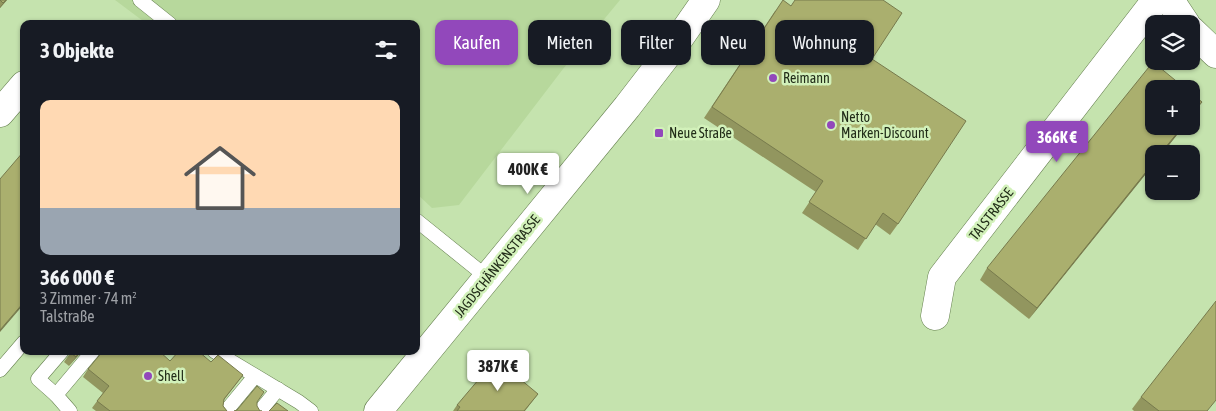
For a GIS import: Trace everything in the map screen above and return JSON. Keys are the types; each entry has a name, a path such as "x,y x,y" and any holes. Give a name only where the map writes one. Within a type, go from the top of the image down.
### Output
{"main road":[{"name":"JAGDSCHÄNKENSTRASSE","path":"378,411 627,107 674,46 706,0"},
{"name":"TALSTRASSE","path":"935,316 942,277 1156,0"},
{"path":"1170,0 1180,15"},
{"path":"1200,39 1216,54"},
{"path":"0,113 20,90"}],"lane":[{"path":"140,0 165,20"},
{"path":"420,223 488,278"},
{"path":"0,370 20,347"},
{"path":"59,355 38,379 70,411"},
{"path":"56,395 91,355"},
{"path":"221,355 278,389 295,406 311,411"},
{"path":"226,411 255,376"},
{"path":"260,411 278,389"}],"shaded area":[{"path":"115,0 620,0 603,20 528,20 528,65 566,65 459,205 432,208 420,197 420,20 142,20"}],"building":[{"name":"Netto Marken-Discount","path":"783,0 791,6 795,0 883,0 902,13 874,56 874,20 775,20 775,65 874,65 874,60 966,121 898,224 883,213 866,239 809,202 823,181 712,107 740,65 765,65 765,27"},
{"path":"1147,70 1163,70 1175,80 1145,80 1145,135 1176,135 1167,145 1145,145 1145,173 1037,308 987,268"},
{"path":"20,156 20,307 0,330 0,179"},
{"path":"1216,301 1216,400 1207,411 1159,411 1141,397"},
{"name":"Shell","path":"100,355 163,355 170,361 175,355 203,355 211,362 218,355 243,375 224,399 223,406 227,411 110,411 97,401 109,386 88,369"},
{"path":"496,359 538,394 524,411 457,411 460,407 457,405"},
{"path":"257,386 264,392 257,402 260,411 234,411 237,410"},
{"path":"277,403 288,411 269,411"}],"place":[{"name":"Reimann","path":"773,78"},
{"name":"Netto Marken-Discount","path":"831,125"},
{"name":"Neue Straße","path":"659,133"},
{"name":"Shell","path":"148,376"}]}
